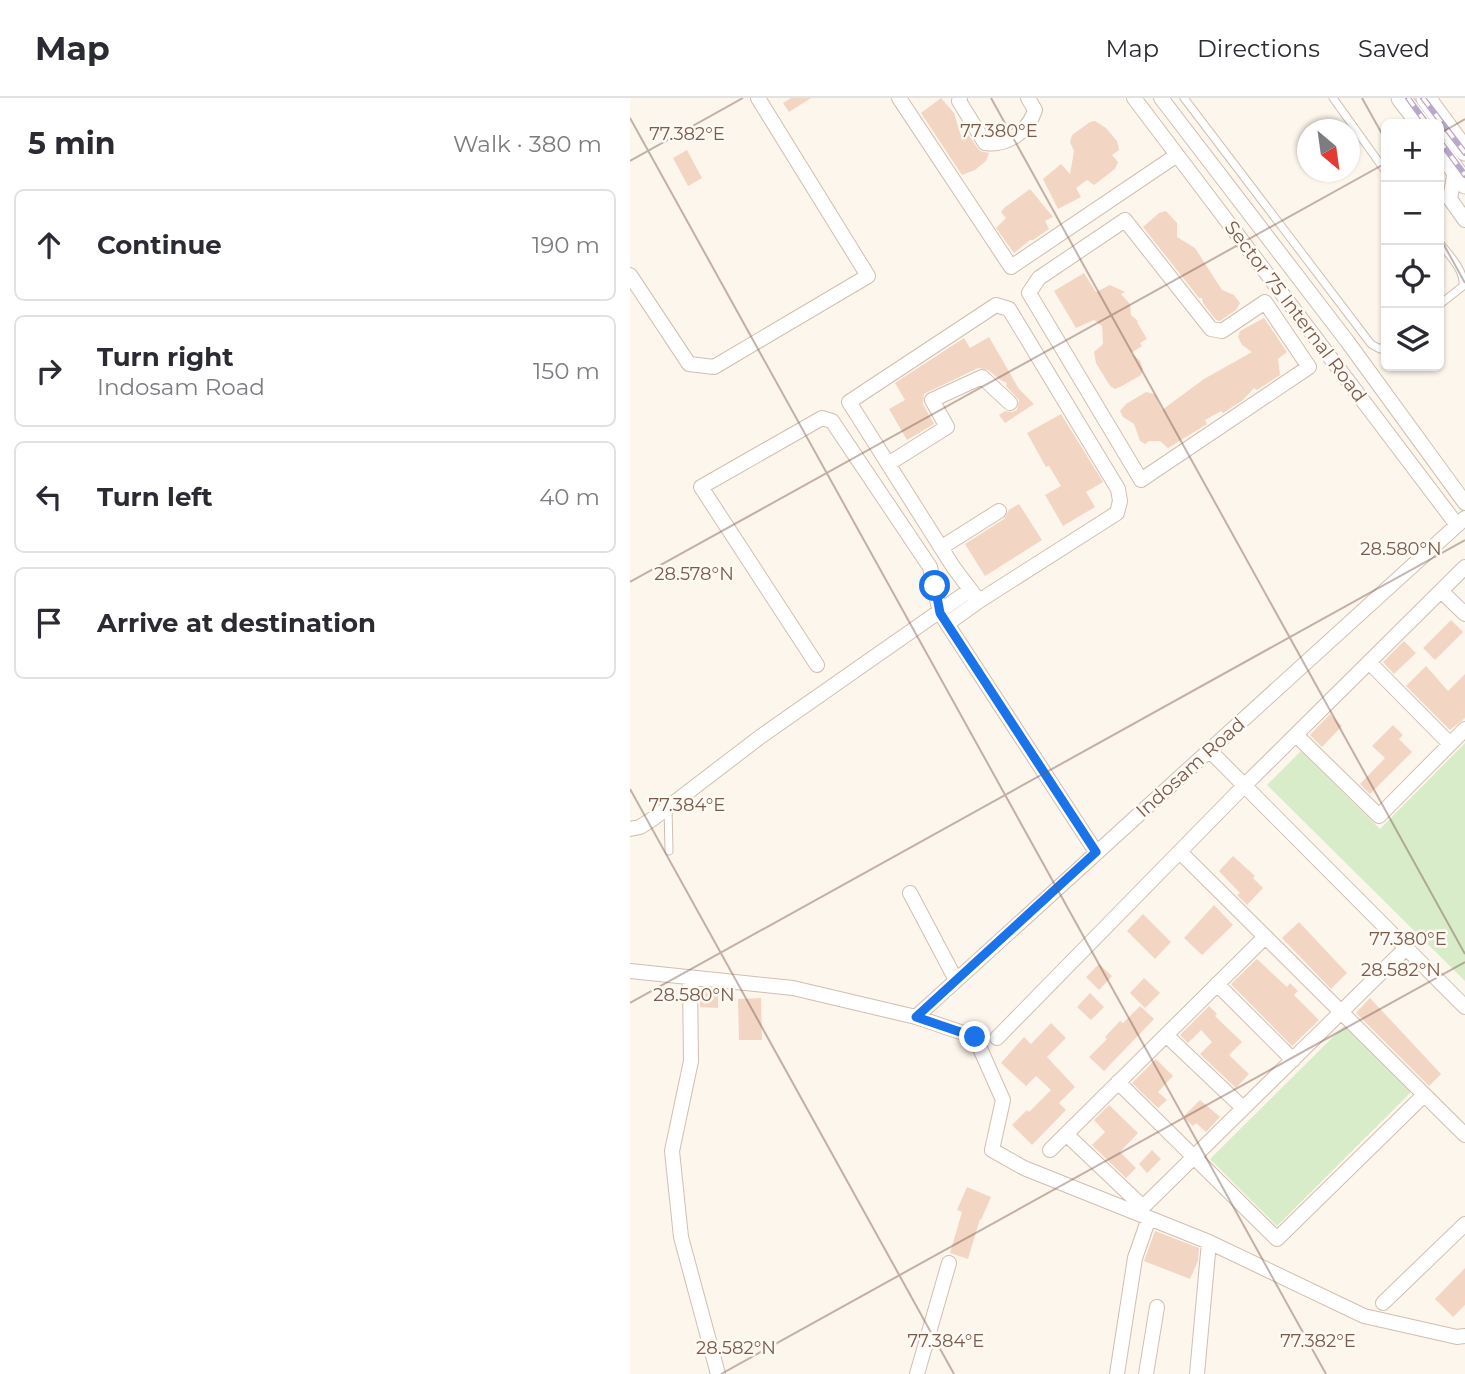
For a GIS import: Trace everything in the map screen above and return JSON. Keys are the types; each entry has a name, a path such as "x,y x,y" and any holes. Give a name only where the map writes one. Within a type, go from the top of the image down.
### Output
{"main road":[{"path":"1401,98 1417,119"},
{"path":"1426,98 1465,151"}],"street":[{"path":"630,275 689,364 714,367 868,276 758,98"},
{"path":"899,98 1011,267 1177,155"},
{"path":"960,98 959,102 985,143 999,145 1022,132 1032,119 1035,110 1028,98"},
{"name":"Sector 75 Internal Road","path":"1134,98 1461,522"},
{"name":"Sector 75 Internal Road","path":"1161,98 1465,503"},
{"path":"1448,163 1450,199 1465,220"},
{"path":"1265,302 1309,367 1140,480 1029,293 1039,278 1125,220 1211,329 1222,331 1280,290"},
{"path":"630,830 640,827 668,807 760,737 944,619 974,596 1117,513 1120,501 1118,489 1009,309 996,305 849,402 974,596"},
{"path":"888,464 947,427 932,400 982,377 1010,403"},
{"path":"817,665 701,487 822,418 832,421 930,567 944,619 1096,852"},
{"path":"942,547 999,511"},
{"name":"Indosam Road","path":"916,1017 1461,522"},
{"path":"998,1038 1465,567"},
{"path":"1441,591 1465,614"},
{"path":"1369,662 1450,744"},
{"path":"1296,735 1378,816 1465,729"},
{"path":"1209,750 1465,1007"},
{"path":"1180,852 1465,1135"},
{"path":"910,893 956,980"},
{"path":"1050,1150 1265,937"},
{"path":"1066,1134 1143,1207 1406,948"},
{"path":"630,971 793,988 916,1017 975,1037 1003,1100 992,1150 1024,1168 1209,1242 1364,1317 1457,1337 1465,1336"},
{"path":"690,978 691,1061 672,1151 681,1237 718,1374"},
{"path":"1217,984 1293,1060"},
{"path":"1166,1035 1243,1108"},
{"path":"1118,1082 1277,1239 1424,1094"},
{"path":"1117,1374 1135,1258 1149,1218"},
{"path":"1382,1303 1465,1224"},
{"path":"1197,1374 1209,1242"},
{"path":"917,1374 949,1263"},
{"path":"1146,1374 1157,1307"}],"lane":[{"path":"1184,98 1371,344 1381,348"},
{"path":"1333,98 1381,165"},
{"path":"1444,249 1463,274 1465,282 1444,301"},
{"path":"668,807 669,851"}],"green space":[{"path":"1465,743 1465,981 1267,785 1301,751 1380,829"},
{"path":"1344,1026 1411,1092 1277,1226 1210,1159"}],"building":[{"path":"791,98 811,98 789,112 783,103"},
{"path":"941,98 954,113 961,136 966,132 980,151 989,153 986,161 975,170 962,175 921,113"},
{"path":"1095,121 1106,128 1117,141 1119,150 1112,155 1118,162 1115,169 1094,185 1087,180 1076,188 1081,197 1058,209 1043,179 1061,164 1070,174 1074,151 1070,142 1072,135"},
{"path":"687,150 702,178 688,186 673,158"},
{"path":"1030,189 1053,217 1045,221 1049,229 1014,253 996,228 1006,218 1001,212 1004,208"},
{"path":"1166,211 1177,223 1177,237 1195,248 1222,290 1234,295 1240,303 1236,310 1220,321 1216,320 1202,298 1199,298 1143,227 1159,213"},
{"path":"1084,273 1096,292 1110,285 1125,292 1121,294 1130,304 1131,315 1138,321 1147,339 1131,353 1140,361 1143,369 1141,375 1115,389 1110,386 1096,363 1094,352 1103,344 1102,326 1094,320 1076,328 1054,291"},
{"path":"1264,318 1287,352 1278,359 1280,375 1257,390 1254,388 1243,400 1223,413 1221,411 1205,420 1207,424 1168,448 1160,441 1149,441 1145,444 1140,441 1134,424 1123,417 1120,411 1126,404 1146,392 1155,394 1162,410 1204,379 1252,352 1242,345 1238,337 1240,331"},
{"path":"989,337 1019,389 1034,404 1005,423 999,415 1005,411 1017,410 1019,400 1006,386 1007,383 988,370 978,368 924,394 923,404 934,424 907,440 889,409 905,400 895,383 964,338 970,348"},
{"path":"1061,414 1103,482 1086,492 1095,507 1063,526 1045,495 1061,486 1049,466 1046,467 1027,433"},
{"path":"1019,504 1042,540 985,576 965,544 1004,519 1009,510"},
{"path":"1451,620 1463,632 1435,660 1423,648"},
{"path":"1404,641 1416,653 1394,674 1383,662"},
{"path":"1426,666 1448,691 1465,674 1465,718 1450,730 1406,686"},
{"path":"1330,714 1342,726 1322,747 1310,735"},
{"path":"1393,725 1403,735 1399,739 1412,752 1370,794 1360,784 1385,758 1372,746"},
{"path":"1233,856 1255,876 1253,878 1263,888 1247,905 1237,895 1240,893 1219,871"},
{"path":"1214,905 1233,925 1202,955 1184,938"},
{"path":"1143,914 1171,942 1155,959 1127,931"},
{"path":"1299,922 1347,973 1331,989 1282,938"},
{"path":"1257,959 1287,987 1290,983 1298,991 1294,995 1319,1020 1292,1046 1231,984"},
{"path":"1099,964 1112,976 1099,990 1086,977"},
{"path":"1144,978 1160,993 1145,1008 1130,993"},
{"path":"700,992 718,993 718,1008 700,1007"},
{"path":"1090,993 1104,1007 1091,1020 1077,1007"},
{"path":"761,998 762,1040 739,1040 738,999"},
{"path":"1370,998 1441,1074 1429,1086 1356,1013"},
{"path":"1140,1006 1154,1019 1104,1071 1089,1057 1120,1021 1123,1023"},
{"path":"1209,1006 1217,1014 1215,1016 1242,1042 1229,1055 1249,1074 1236,1088 1200,1054 1212,1042 1201,1030 1188,1043 1180,1035"},
{"path":"1051,1023 1066,1038 1047,1057 1075,1087 1059,1103 1066,1110 1032,1145 1012,1125 1051,1090 1036,1076 1026,1086 1001,1063 1024,1037 1031,1044"},
{"path":"1156,1059 1173,1076 1158,1092 1167,1100 1158,1108 1132,1083"},
{"path":"1200,1100 1220,1117 1206,1132 1183,1117"},
{"path":"1109,1105 1138,1133 1120,1152 1136,1168 1126,1178 1092,1145 1105,1132 1094,1120"},
{"path":"1152,1150 1161,1159 1147,1173 1139,1164"},
{"path":"967,1187 991,1197 980,1219 968,1259 950,1253 962,1212 957,1210"},
{"path":"1155,1231 1199,1248 1198,1261 1190,1279 1144,1261"},
{"path":"1465,1268 1465,1305 1453,1317 1435,1299"}],"railway":[{"path":"1408,98 1423,119"},
{"path":"1423,98 1465,153"},
{"path":"1444,147 1465,175"}],"route":[{"path":"935,586 940,613 1096,852 916,1017 975,1037"}]}
